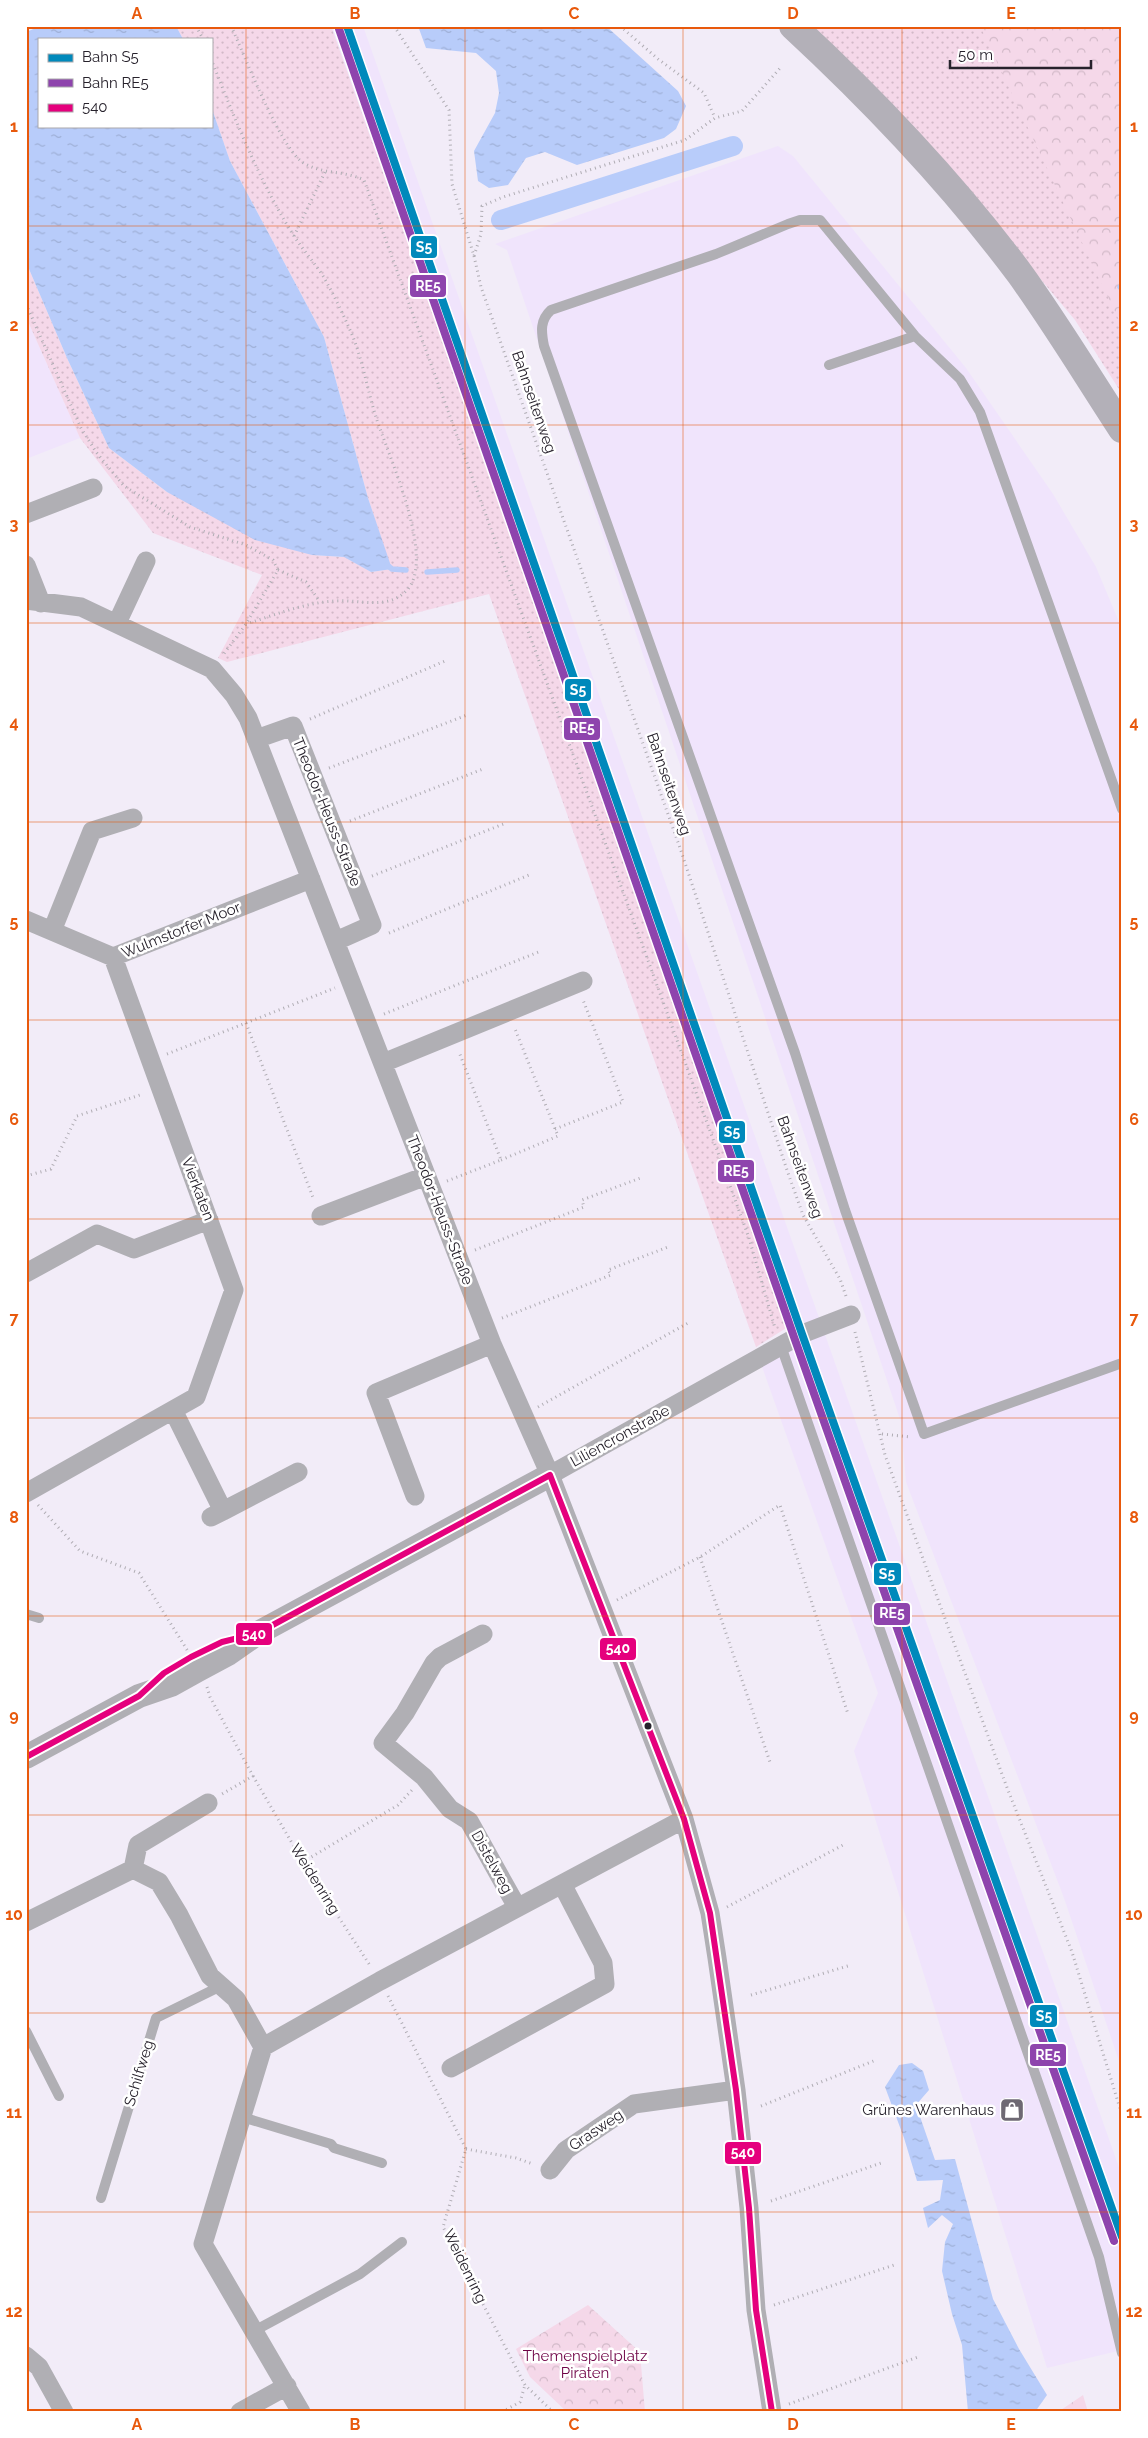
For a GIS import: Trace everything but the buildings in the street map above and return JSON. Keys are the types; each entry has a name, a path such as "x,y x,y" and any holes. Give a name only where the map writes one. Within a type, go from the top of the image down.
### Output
{"main road":[{"path":"793,26 902,133 968,208 1020,274 1122,429"}],"street":[{"path":"26,514 93,488"},
{"path":"117,623 146,561"},
{"path":"26,565 34,601"},
{"name":"Theodor-Heuss-Straße","path":"34,601 81,607 212,669 234,695 248,718 484,1325 550,1476 603,1607 684,1819 710,1913 736,2090 749,2208 756,2310 772,2411"},
{"name":"Theodor-Heuss-Straße","path":"256,739 293,726 372,925"},
{"path":"52,932 92,831 133,818"},
{"name":"Wulmstorfer Moor","path":"26,920 113,957 311,879"},
{"path":"336,941 372,925"},
{"name":"Vierkaten","path":"26,1493 196,1397 234,1290 113,957"},
{"path":"383,1063 580,983"},
{"path":"321,1216 429,1182"},
{"path":"26,1273 96,1234 134,1249 209,1220"},
{"name":"Liliencronstraße","path":"26,1757 139,1696 164,1673 191,1658 222,1642 258,1633 550,1476 802,1334 851,1315"},
{"path":"415,1496 376,1393 492,1344"},
{"path":"173,1410 217,1514 298,1472"},
{"name":"Distelweg","path":"483,1634 440,1657 434,1663 405,1713 383,1742 424,1777 450,1809 469,1821 517,1907"},
{"path":"133,1868 138,1845 208,1803"},
{"path":"301,2412 204,2244 263,2047 380,1980 684,1819"},
{"path":"26,1922 133,1868"},
{"path":"133,1868 159,1882 179,1915 210,1976 236,1999 263,2047"},
{"path":"451,2068 605,1984 603,1963 562,1884"},
{"name":"Grasweg","path":"550,2170 566,2150 634,2104 736,2090"},
{"path":"26,2356 39,2367 64,2412"},
{"path":"240,2412 287,2386"}],"lane":[{"path":"1122,809 980,412 960,379 915,336 820,220 812,218 788,224 707,257 551,310 544,316 542,325 544,346 795,1053 845,1210 924,1434 1122,1363"},
{"path":"829,365 915,336"},
{"path":"781,1346 1096,2248 1122,2353"},
{"path":"26,1614 39,1618"},
{"name":"Schilfweg","path":"101,2198 156,2018 221,1986"},
{"path":"26,2030 60,2096"},
{"path":"242,2118 331,2144 334,2148 382,2164"},
{"path":"254,2331 360,2274 402,2242"}],"path":[{"path":"196,26 202,38"},
{"path":"231,26 284,141 302,161 325,172 353,174 364,180 749,1238 781,1346"},
{"name":"Bahnseitenweg","path":"394,26 449,110 452,184 481,286 680,848 803,1215 840,1278 851,1315 867,1386 882,1434 885,1455 1006,1785 1072,1952 1122,2116"},
{"path":"620,26 658,59 704,93 715,118"},
{"path":"212,61 248,151 294,236 322,275 351,332 376,418 413,522 417,556 407,591 394,600 372,604 347,601 320,602 246,624"},
{"path":"474,256 481,234 482,206 502,197 685,140 715,118 742,111 782,66"},
{"path":"294,236 325,172"},
{"path":"26,304 82,428 96,452 124,486 190,527 246,545 273,560 278,570 306,582 320,602"},
{"path":"212,669 246,624 278,570"},
{"path":"293,726 445,661"},
{"path":"312,775 467,715"},
{"path":"334,828 482,769"},
{"path":"355,883 506,823"},
{"path":"372,925 377,938 529,875"},
{"path":"366,1021 541,951"},
{"path":"150,1061 351,982"},
{"path":"555,1129 623,1102 580,983"},
{"path":"429,1182 501,1160 558,1136 508,1012"},
{"path":"246,1023 321,1216"},
{"path":"452,1035 501,1160"},
{"path":"26,1176 51,1169 78,1116 160,1088"},
{"path":"458,1256 584,1207 582,1200 642,1177"},
{"path":"484,1325 611,1275 608,1270 668,1247"},
{"path":"524,1415 688,1323"},
{"path":"882,1434 912,1437 924,1434"},
{"path":"26,1493 80,1551 139,1573 184,1643"},
{"path":"603,1607 700,1557 780,1505 848,1714"},
{"path":"700,1557 770,1762"},
{"name":"Weidenring","path":"206,1684 210,1698 303,1862 380,1980 466,2149 443,2226 525,2385 553,2412"},
{"path":"208,1803 253,1776"},
{"path":"303,1862 398,1805 424,1777"},
{"path":"710,1913 736,1904 844,1845"},
{"path":"751,1995 851,1965"},
{"path":"761,2106 876,2060"},
{"path":"466,2149 516,2158 550,2170"},
{"path":"771,2201 884,2162"},
{"path":"756,2310 897,2264"},
{"path":"772,2411 918,2357"},
{"path":"502,2412 520,2402 525,2385"}],"shaded area":[{"path":"331,26 363,26 1122,2176 1122,2350 1047,2368 854,1751 878,1693 761,1364 797,1346"},
{"path":"778,146 793,156 966,368 1053,494 1096,567 1122,629 1122,2070 1064,1898 906,1482 901,1422 507,250 495,244"},
{"path":"26,317 80,438 26,459"}],"green space":[{"path":"176,26 331,26 791,1325 756,1347 489,594 227,662 218,658 262,575 153,533 80,438 26,317 26,262 67,358 109,448 167,492 312,555 345,557 371,572 391,569 368,498 324,337 230,161 212,109 212,38 182,38"},
{"path":"804,26 1122,26 1122,394 1075,320 922,138"},
{"path":"980,26 1122,26 1122,326 1103,287"},
{"name":"Themenspielplatz Piraten","path":"588,2305 640,2352 645,2412 567,2412 530,2377 516,2349"},
{"path":"1083,2395 1088,2412 1058,2412 1061,2410"}],"water":[{"path":"41,26 176,26 182,38 38,38 38,128 212,128 212,109 230,161 324,337 368,498 392,569 371,572 344,557 312,555 255,540 167,492 109,448 67,358 26,262 26,32"},
{"path":"418,26 606,26 678,91 686,106 676,129 664,138 577,165 545,152 526,158 508,185 489,188 478,181 474,151 495,113 499,93 496,71 476,53 426,48"},
{"path":"912,2063 923,2071 929,2090 916,2105 935,2160 955,2159 993,2299 1019,2349 1047,2395 1035,2412 968,2412 962,2345 952,2314 942,2271 945,2242 953,2224 942,2215 928,2228 923,2208 940,2200 943,2180 917,2181 904,2138 885,2087 899,2065"}],"waterway":[{"path":"501,220 733,146"},
{"path":"387,565 392,569 406,570"},
{"path":"427,572 457,570"}],"rail line":[{"name":"S5","path":"347,26 802,1334 1122,2237"},
{"name":"RE5","path":"339,29 794,1337 1114,2241"}],"transit line":[{"name":"540","path":"26,1757 139,1696 164,1673 191,1657 222,1642 258,1633 550,1475 684,1819 710,1913 736,2090 749,2208 756,2310 772,2412"}],"place":[{"name":"Grünes Warenhaus","path":"1012,2110"}]}
